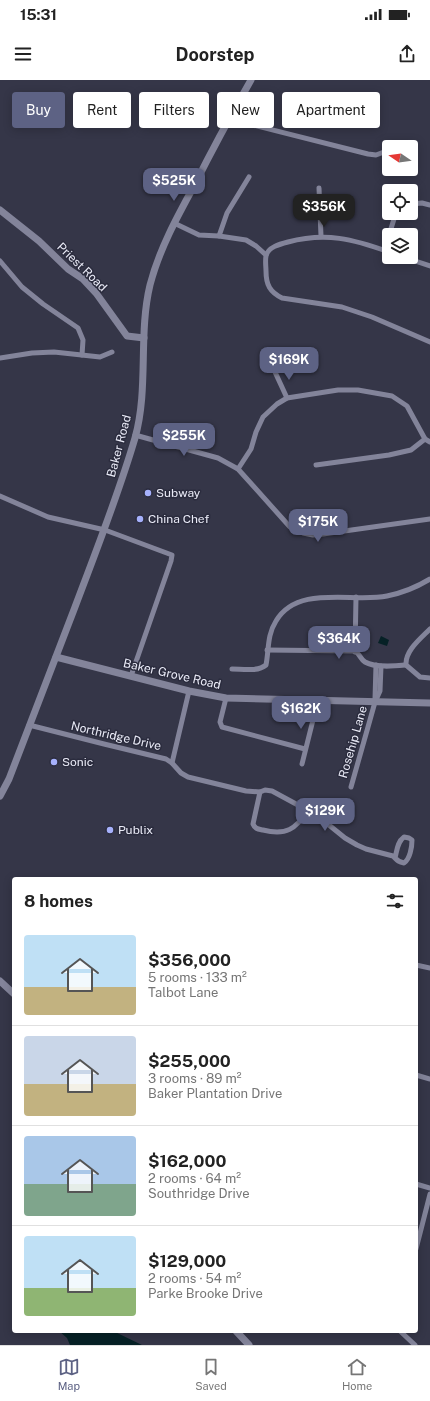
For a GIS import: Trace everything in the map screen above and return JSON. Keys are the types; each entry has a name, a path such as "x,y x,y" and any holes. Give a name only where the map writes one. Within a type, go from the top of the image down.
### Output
{"main road":[{"name":"Baker Road","path":"244,92 251,80"},
{"name":"Baker Road","path":"0,796 9,779 105,530 135,435 142,384 146,306 150,284 163,247 174,223 224,128"},
{"name":"Priest Road","path":"0,210 40,241 68,269 83,279 96,293 127,336 144,338"},
{"name":"Baker Grove Road","path":"56,657 189,691 226,698 430,703"},
{"path":"0,980 12,992"},
{"path":"238,1333 249,1345"}],"street":[{"path":"265,128 368,154 376,155 382,153"},
{"path":"219,236 226,213 249,177"},
{"path":"319,188 320,236"},
{"path":"418,203 430,205"},
{"path":"174,223 199,235 246,240 266,255"},
{"path":"382,249 355,240 320,236 305,237 273,246 266,255 266,275 269,287 273,293 282,298 342,307 372,317 430,342"},
{"path":"0,261 22,287 43,304 78,328 83,340 82,355"},
{"path":"418,262 430,266"},
{"path":"0,358 54,352 100,357 112,352"},
{"path":"275,372 287,398"},
{"path":"238,469 251,450 256,432 263,417 277,404 287,398 338,390 358,390 392,396 407,406 427,440 411,450 389,455 316,465"},
{"path":"135,435 218,458 238,469 290,527 303,533 313,535 430,519"},
{"path":"0,496 48,517 105,530 172,555 131,676"},
{"path":"232,669 255,669 263,668 266,665 269,638 276,620 294,604 320,598 387,596 411,588 430,579"},
{"path":"356,597 356,652"},
{"path":"406,665 410,652 430,629"},
{"path":"267,650 356,652 364,661 378,665 406,665 420,678 430,678"},
{"name":"Rosehip Lane","path":"351,787 375,702 380,691 378,665"},
{"name":"Northridge Drive","path":"29,725 166,758 172,763 189,691"},
{"path":"226,698 220,722 222,727 305,749"},
{"path":"302,764 318,700"},
{"path":"172,763 181,773 188,777 246,791 272,791 308,810 345,838 357,845 393,856 395,858 401,863 407,861 412,840 404,837 401,839 398,843 395,858"},
{"path":"260,792 253,824 256,828 274,833 283,832 300,822 308,810"},
{"path":"418,965 430,968"},
{"path":"418,1076 430,1079"},
{"path":"418,1185 430,1188"},
{"path":"418,1241 430,1194"},
{"path":"402,1333 415,1345"}],"shaded area":[{"path":"381,636 389,640 387,646 378,643"},
{"path":"61,1333 117,1333 142,1345 70,1345 67,1338"}],"place":[{"name":"Subway","path":"148,493"},
{"name":"China Chef","path":"140,519"},
{"name":"Sonic","path":"54,762"},
{"name":"Publix","path":"110,830"}]}
